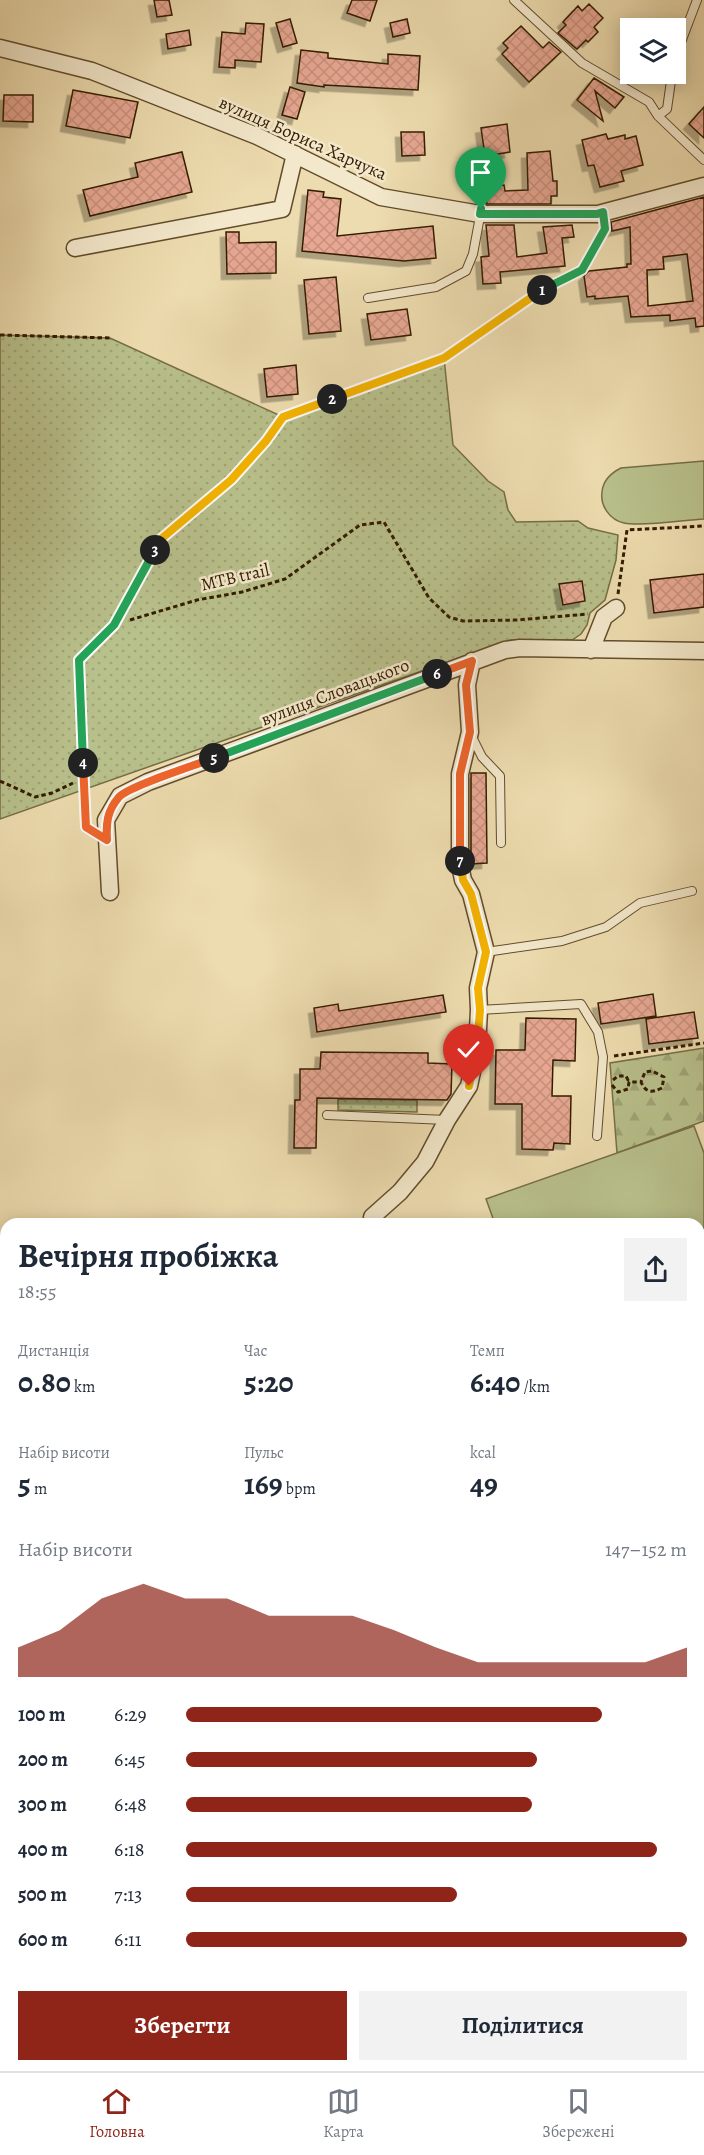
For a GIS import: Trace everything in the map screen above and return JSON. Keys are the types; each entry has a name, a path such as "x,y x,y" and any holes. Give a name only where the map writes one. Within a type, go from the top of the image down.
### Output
{"street":[{"name":"вулиця Бориса Харчука","path":"0,48 92,71 257,136 381,196 481,212 597,214 704,186"},
{"path":"75,248 282,209 295,154"},
{"path":"591,650 604,617 616,608"},
{"name":"вулиця Словацького","path":"110,892 106,820 120,796 148,782 505,650 520,648 704,651"},
{"path":"372,1217 400,1192 425,1162 447,1120 469,1086 477,1048 480,1010 478,988 486,952 471,894 463,880 460,865 460,774 470,732 466,685 472,661"}],"lane":[{"path":"514,0 582,63 649,102 658,117 704,160"},
{"path":"686,29 697,0"},
{"path":"658,117 667,109 671,84"},
{"path":"368,298 436,287 466,271 473,254 481,212"},
{"path":"107,840 86,827 79,660 114,625 161,539 231,480 266,441 283,417 444,358 543,289 582,270 605,229 603,212"},
{"path":"470,732 482,757 500,776 501,843"},
{"path":"486,952 562,941 606,927 640,903 692,891"},
{"path":"480,1010 581,1004 598,1032 603,1057 597,1136"},
{"path":"327,1115 447,1120"}],"path":[{"path":"0,335 110,338"},
{"name":"MTB trail","path":"114,625 197,600 242,592 285,579 360,525 384,522 429,598 450,617 463,621 517,620 585,616 590,613"},
{"path":"616,608 627,530 704,526"},
{"path":"0,780 34,797 52,793 76,782 83,765"},
{"path":"603,1057 704,1043"},
{"path":"652,1071 664,1077 662,1088 655,1091 650,1092 644,1089 641,1082 645,1072 652,1071"},
{"path":"618,1076 626,1076 629,1083 628,1089 621,1092 618,1092 613,1085 618,1076"},
{"path":"629,1083 641,1082"},
{"path":"601,1086 613,1085"}],"green space":[{"path":"0,335 110,338 283,417 444,358 453,445 488,481 504,492 508,510 516,522 578,521 588,528 618,535 616,560 605,600 590,613 587,625 581,634 572,640 510,640 0,819"},
{"path":"704,461 704,519 632,524 614,519 604,507 602,497 604,484 621,468"},
{"path":"704,1048 704,1121 617,1153 610,1063"},
{"path":"338,1099 417,1100 417,1112 338,1110"},
{"path":"694,1126 704,1153 704,1218 493,1218 486,1199"}],"building":[{"path":"154,0 169,0 172,15 157,17"},
{"path":"352,0 377,0 370,21 347,13"},
{"path":"589,4 603,18 594,27 598,32 577,49 558,33 566,25 563,22 578,6 582,11"},
{"path":"290,19 297,43 283,47 276,23"},
{"path":"407,19 410,33 393,37 390,23"},
{"path":"246,23 264,24 261,62 235,60 235,68 219,67 222,32 245,34"},
{"path":"521,26 543,48 549,42 561,52 529,82 502,54 508,48 503,43"},
{"path":"189,30 191,45 168,49 166,34"},
{"path":"301,50 328,53 328,58 388,64 388,54 420,56 418,90 324,85 324,87 297,83"},
{"path":"594,78 624,97 615,108 595,91 603,121 577,100"},
{"path":"290,87 305,92 297,119 282,115"},
{"path":"73,90 138,102 130,138 66,126"},
{"path":"4,95 33,95 33,122 3,121"},
{"path":"704,107 704,138 689,124"},
{"path":"507,124 510,152 485,156 481,128"},
{"path":"401,132 424,132 425,155 402,156"},
{"path":"606,134 608,139 625,135 625,139 636,136 643,165 621,171 624,181 600,187 594,165 588,166 582,140"},
{"path":"550,151 553,181 557,181 557,196 551,196 551,204 487,204 484,188 504,185 505,191 528,190 527,153"},
{"path":"182,152 192,192 90,216 83,190 138,177 135,163"},
{"path":"308,190 324,192 323,197 341,199 337,236 433,226 436,258 404,261 302,251"},
{"path":"704,197 704,326 696,327 695,318 670,321 670,315 631,317 628,296 595,299 595,296 587,297 584,276 589,271 627,267 627,264 631,264 630,227 612,231 611,222","holes":["687,254 693,301 648,306 647,270 664,269 663,257"]},
{"path":"486,225 514,225 517,257 547,253 543,227 572,225 574,237 562,238 565,266 500,272 501,283 483,284 481,257 489,256"},
{"path":"226,232 239,232 239,243 276,242 276,273 227,274"},
{"path":"336,277 341,331 309,334 304,280"},
{"path":"407,309 411,335 371,340 367,314"},
{"path":"296,365 298,394 267,397 264,369"},
{"path":"704,574 704,607 654,613 650,580"},
{"path":"582,581 585,601 563,605 559,584"},
{"path":"471,773 486,773 487,863 471,864"},
{"path":"653,994 656,1016 601,1024 598,1003"},
{"path":"443,995 446,1012 317,1032 314,1008 338,1004 339,1011"},
{"path":"694,1012 698,1038 649,1044 646,1019"},
{"path":"526,1018 576,1019 575,1061 553,1060 552,1096 571,1096 570,1144 554,1143 553,1150 522,1149 522,1104 495,1104 496,1050 525,1050"},
{"path":"321,1052 428,1053 428,1063 452,1064 451,1094 447,1100 317,1098 316,1148 294,1148 295,1100 300,1100 300,1069 320,1069"}],"route":[{"path":"469,1086 477,1048 480,1010 478,988 486,952 471,894 463,880 460,865 460,774 470,732 466,685 472,661 148,782 120,796 106,820 107,840 86,827 79,660 114,625 161,539 231,480 266,441 283,417 444,358 543,289 582,270 605,229 603,212 597,214 480,214 481,209"}]}
